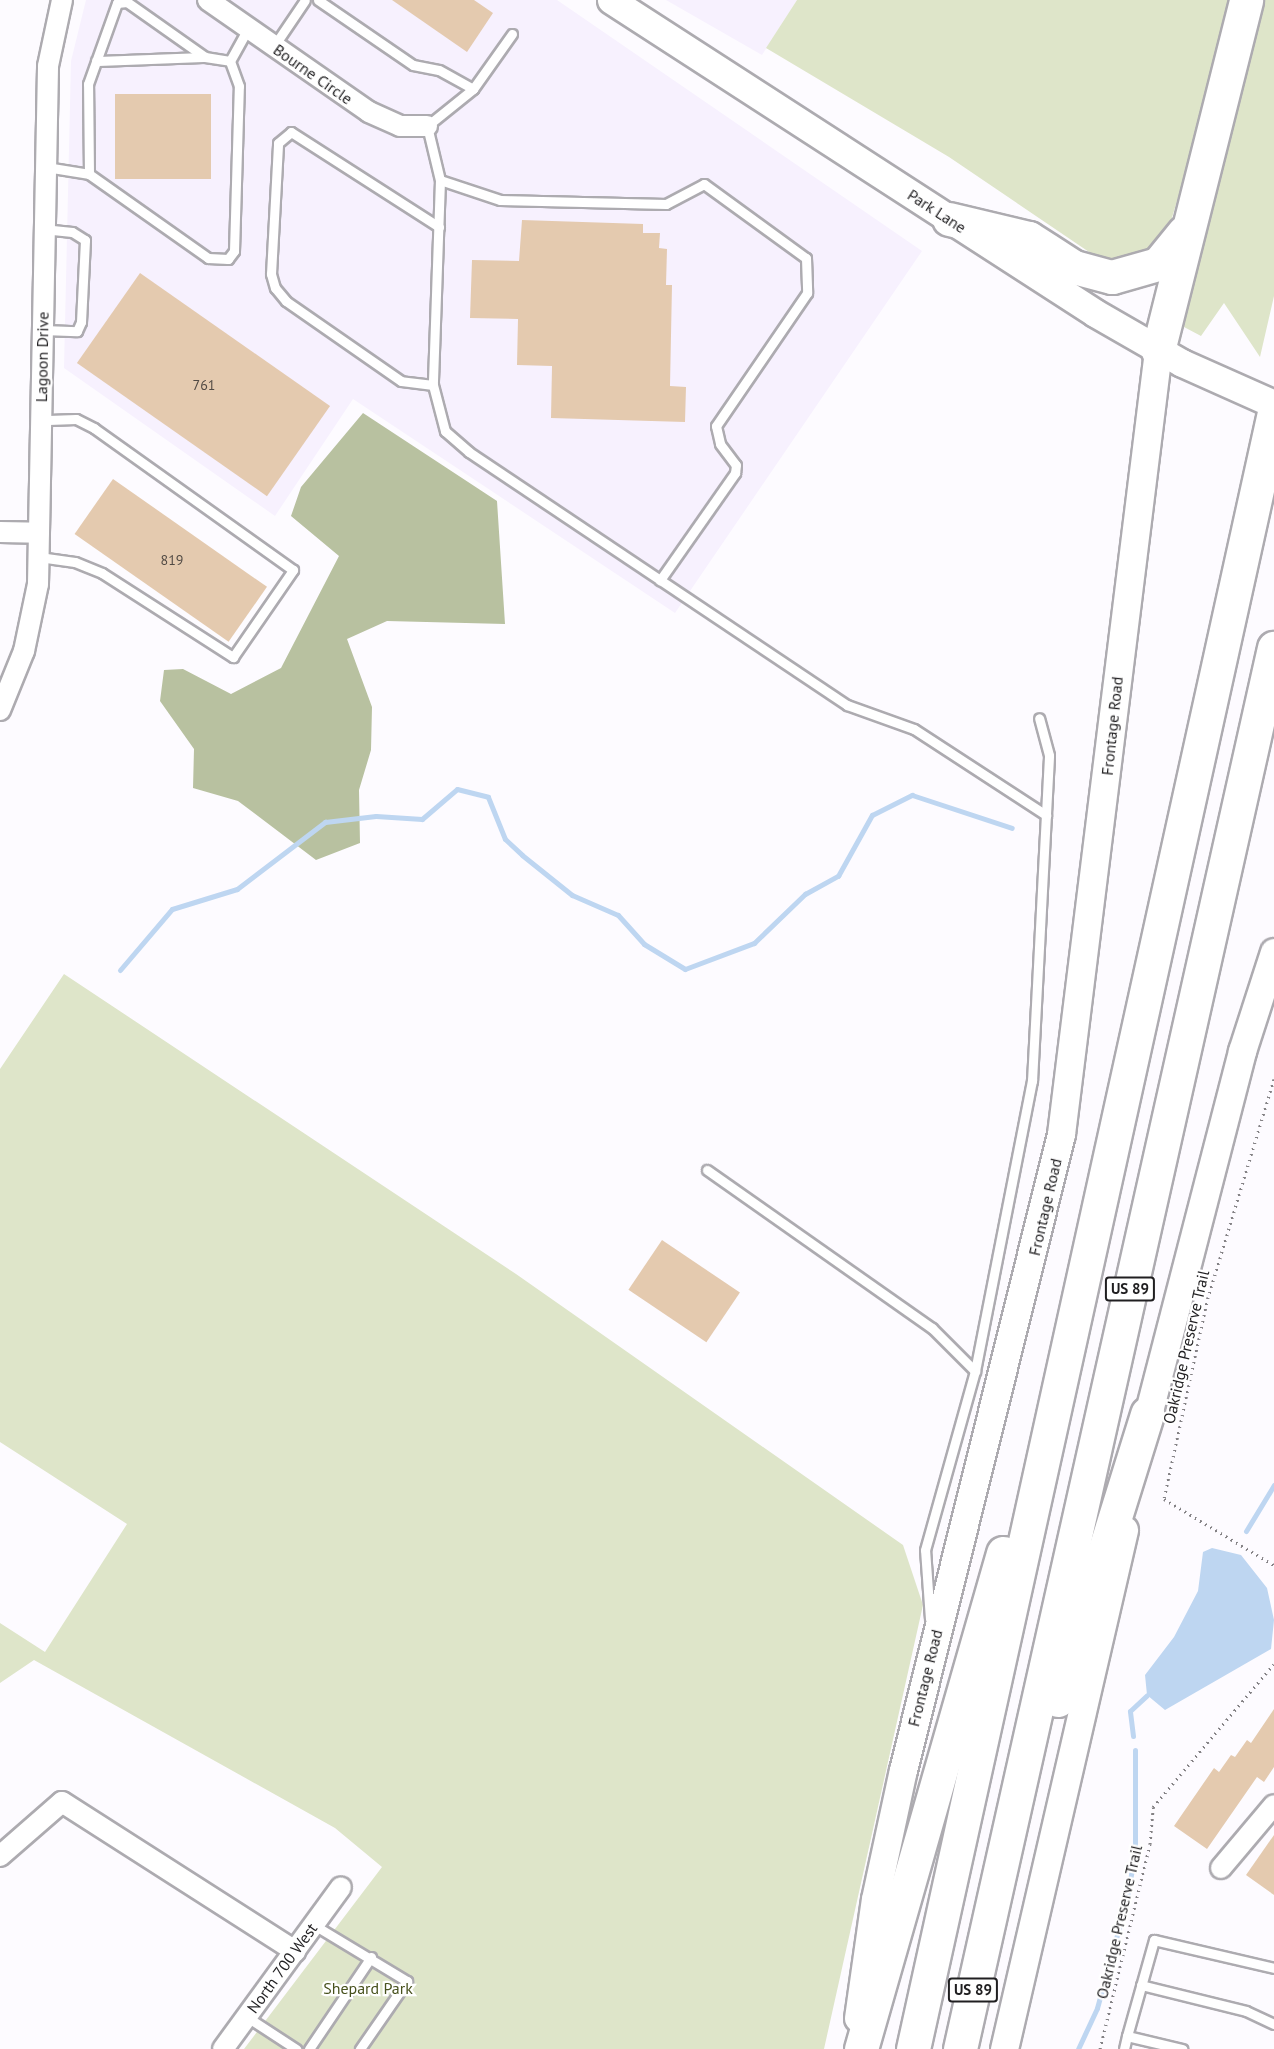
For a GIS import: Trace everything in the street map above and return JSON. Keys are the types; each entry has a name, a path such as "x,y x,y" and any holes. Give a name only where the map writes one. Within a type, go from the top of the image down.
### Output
{"highway":[{"path":"1158,351 1246,0"},
{"path":"949,219 1029,238 1086,272 1124,277 1146,271 1168,255 1193,211"},
{"name":"US 89","path":"913,2049 1274,412"},
{"name":"US 89","path":"960,2049 1274,648"},
{"path":"861,2049 1092,1240"},
{"path":"987,1931 1147,1414"}],"main road":[{"name":"Park Lane","path":"611,0 1158,351 1201,373 1274,404"},
{"name":"Frontage Road","path":"854,2049 875,1899 932,1649 1061,1134 1158,351"},
{"path":"1004,2049 1102,1640 1147,1414 1242,1051 1274,952"}],"street":[{"name":"Lagoon Drive","path":"0,710 24,651 39,557 48,66 62,0"},
{"name":"Bourne Circle","path":"208,0 369,112 400,126 427,126"},
{"path":"0,532 39,533"},
{"path":"0,1856 62,1802 295,1951"},
{"path":"1221,1868 1274,1805"},
{"name":"North 700 West","path":"223,2049 341,1887"}],"lane":[{"path":"274,46 305,0"},
{"path":"318,0 413,65 439,70 473,89"},
{"path":"89,174 88,84 117,3 127,2 205,57"},
{"path":"46,167 89,174 208,258 228,259 234,251 239,86 230,61 248,28"},
{"path":"512,34 473,89 427,126 440,180 433,385 445,431 469,453 847,705 914,729 1046,815"},
{"path":"96,61 205,57 230,61"},
{"path":"433,385 401,381 286,301 275,288 271,274 278,143 291,132 439,227"},
{"path":"440,180 500,200 666,204 704,184 806,258 807,293 716,426 720,444 736,465 735,473 660,580"},
{"path":"43,330 76,331 81,322 85,240 72,232 45,229"},
{"path":"39,557 75,562 102,573 232,657 293,570 94,428 76,419 41,420"},
{"path":"932,1649 925,1551 975,1371 1032,1081 1049,755 1039,718"},
{"path":"707,1170 932,1328 975,1371"},
{"path":"314,1925 371,1957 407,1981 360,2049"},
{"path":"1124,2049 1151,1945 1161,1937 1274,1968"},
{"path":"309,2049 371,1957"},
{"path":"1141,1985 1257,2014 1274,2024"},
{"path":"247,2016 296,2049"},
{"path":"1127,2036 1182,2049"}],"path":[{"name":"Oakridge Preserve Trail","path":"1274,1079 1208,1297 1164,1499 1274,1565"},
{"name":"Oakridge Preserve Trail","path":"1100,2049 1150,1844 1153,1807 1274,1664"}],"shaded area":[{"path":"86,0 557,0 922,251 675,613 353,399 275,516 64,368 71,61"},
{"path":"666,0 797,0 762,55"}],"green space":[{"path":"797,0 1237,0 1168,231 1152,251 1120,263 1092,254 949,157 766,48"},
{"path":"1264,0 1274,0 1274,296 1260,357 1224,303 1201,336 1184,327 1182,319"},
{"path":"363,413 497,501 505,624 387,621 347,639 372,707 371,750 359,790 360,843 316,860 238,801 193,788 194,749 160,701 164,670 183,669 231,694 281,668 339,556 291,516 301,487"},
{"name":"Shepard Park","path":"64,974 516,1274 903,1545 923,1605 824,2049 244,2049 382,1867 335,1828 34,1660 0,1683 0,1623 45,1652 127,1524 0,1442 0,1069"}],"water":[{"path":"1212,1548 1241,1555 1267,1588 1274,1620 1271,1649 1165,1710 1147,1695 1145,1675 1174,1637 1198,1591 1203,1552"}],"building":[{"path":"392,0 474,0 493,13 467,52"},
{"path":"115,94 211,94 211,179 115,179"},
{"path":"522,220 643,224 643,233 660,233 659,248 667,249 666,285 672,285 670,386 686,387 685,422 551,418 552,366 517,365 518,319 470,318 472,260 519,261"},
{"path":"140,273 330,406 267,496 77,363"},
{"path":"113,479 267,587 229,642 75,534"},
{"path":"662,1240 740,1293 706,1342 628,1290"},
{"path":"1274,1709 1274,1767 1264,1782 1257,1777 1207,1849 1174,1826 1214,1768 1219,1772 1231,1755 1235,1757 1247,1740 1251,1743"},
{"path":"1274,1835 1274,1895 1246,1875"}],"waterway":[{"path":"120,970 172,909 237,889 325,822 376,816 422,819 457,789 488,797 505,839 522,855 572,895 618,915 644,944 685,969 754,943 805,894 838,876 872,815 912,795 1012,828"},
{"path":"1246,1531 1274,1485"},
{"path":"1133,1736 1130,1711 1147,1695"},
{"path":"1078,2049 1097,2008 1126,1902 1135,1853 1135,1750"}]}
